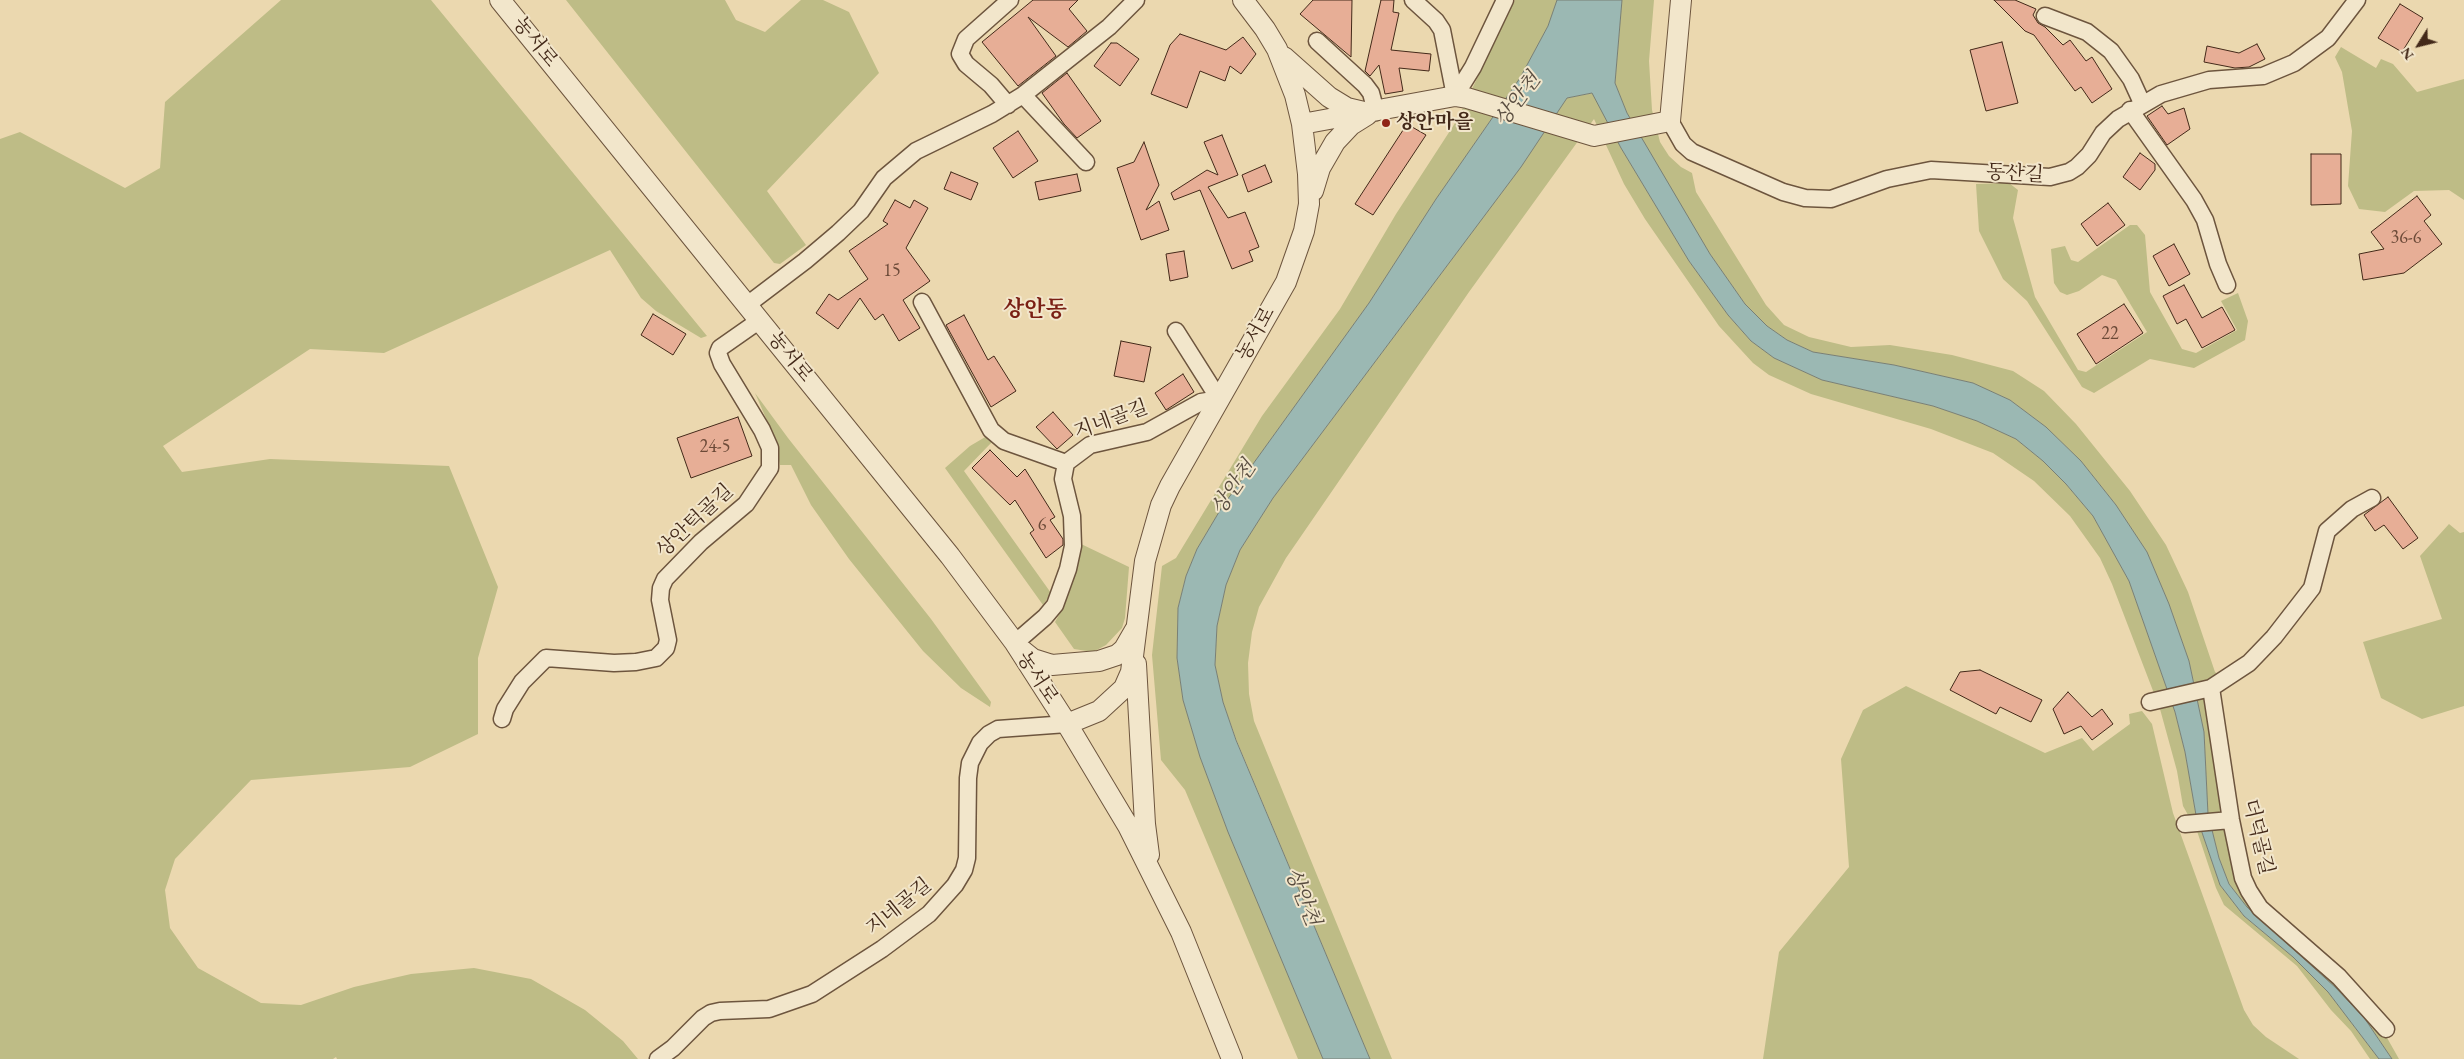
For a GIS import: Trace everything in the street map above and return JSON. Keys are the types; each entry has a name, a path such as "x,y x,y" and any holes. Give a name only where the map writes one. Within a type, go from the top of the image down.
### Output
{"street":[{"name":"농서로","path":"500,0 950,556 1014,643 1067,724 1128,826 1157,881 1181,932 1232,1059"},
{"path":"1008,105 991,85 966,64 960,54 966,39 1010,0"},
{"path":"747,305 838,233 861,211 884,178 916,150 1008,105 1024,95 1110,26 1136,0"},
{"name":"농서로","path":"1067,724 1099,711 1124,688 1131,672 1135,648 1145,561 1162,505 1174,478 1286,282 1299,248 1309,204 1302,124 1288,71 1265,28 1243,0"},
{"path":"1413,0 1436,21 1442,30 1461,97"},
{"path":"1461,97 1505,0"},
{"path":"1302,124 1461,97 1593,134 1664,122 1681,0"},
{"name":"동산길","path":"1664,122 1683,144 1701,158 1783,192 1821,200 1844,196 1887,179 1930,170 2036,176 2060,175 2084,161 2109,127 2136,107 2187,85 2208,80 2263,76 2294,63 2328,38 2357,0"},
{"path":"2045,16 2087,32 2111,51 2132,79 2136,107 2198,206 2205,220 2218,264 2228,285"},
{"path":"1317,41 1365,85 1371,93 1373,112"},
{"path":"1277,49 1304,77 1338,103 1347,108 1373,112"},
{"path":"1024,95 1086,162"},
{"path":"1309,204 1320,168 1335,142 1351,125 1373,112"},
{"path":"922,302 991,430 1004,441 1066,463"},
{"name":"상안턱골길","path":"502,719 505,709 522,682 546,658 614,664 648,661 662,654 666,648 668,640 660,600 664,579 701,542 746,504 770,468 770,448 762,430 722,364 718,353 720,348 760,320"},
{"path":"1176,331 1219,400"},
{"name":"지네골길","path":"1014,643 1055,605 1068,569 1072,546 1072,516 1063,480 1063,471 1066,463 1090,445 1147,432 1201,402 1219,400"},
{"path":"2154,702 2208,689 2249,663 2274,637 2312,588 2327,530 2352,509 2372,498"},
{"path":"1014,643 1033,659 1052,665 1099,661 1117,655 1124,649 1138,621"},
{"path":"1135,648 1147,844 1157,881"},
{"name":"더덕골길","path":"2208,689 2227,821 2243,878 2254,900 2296,940 2340,977 2386,1030"},
{"name":"지네골길","path":"658,1059 673,1048 692,1028 711,1013 769,1009 812,994 882,949 929,914 944,900 964,870 967,858 968,778 970,763 980,743 989,734 998,729 1067,724"},
{"path":"2189,824 2227,821"}],"shaded area":[{"path":"281,0 431,0 707,336 701,338 656,311 641,298 610,250 384,353 310,349 163,446 182,472 270,459 449,466 498,587 478,658 478,734 410,767 251,780 175,859 165,890 170,928 198,968 261,1003 301,1005 354,987 411,974 474,968 531,979 585,1010 623,1041 638,1059 337,1059 336,1057 333,1059 0,1059 0,139 20,132 125,188 160,168 165,102"},
{"path":"566,0 725,0 736,20 765,32 801,0 823,0 849,12 879,73 767,191 806,245 780,264 774,263"},
{"path":"1515,0 1557,0 1548,26 1520,78 1436,199 1369,303 1222,507 1197,549 1186,576 1178,608 1177,658 1183,700 1200,757 1228,832 1323,1059 1298,1059 1185,790 1161,760 1152,655 1162,566 1176,558 1262,416 1340,309 1396,214 1457,120"},
{"path":"1622,0 1654,0 1649,61 1652,110 1660,142 1669,156 1681,167 1692,173 1696,192 1766,305 1784,325 1809,337 1851,347 1890,345 1952,355 2013,371 2044,391 2076,424 2130,491 2166,545 2188,592 2215,672 2220,676 2201,686 2212,732 2224,829 2232,865 2301,949 2386,1036 2399,1059 2392,1059 2365,1019 2336,988 2247,907 2229,884 2219,858 2208,814 2204,732 2189,661 2169,604 2147,552 2116,505 2081,461 2046,427 2010,400 1973,383 1894,365 1813,352 1787,340 1767,326 1745,304 1710,254 1671,191 1627,113 1615,83"},
{"path":"2341,47 2376,68 2381,59 2393,64 2417,92 2464,79 2464,200 2449,190 2414,191 2385,212 2359,209 2348,186 2352,131 2342,72 2335,57"},
{"path":"1593,93 1621,148 1689,261 1728,315 1751,341 1774,358 1822,380 1933,406 1977,421 2016,439 2043,461 2066,484 2093,516 2129,581 2175,712 2185,752 2196,815 2220,885 2244,916 2293,957 2328,992 2379,1059 2370,1059 2351,1031 2331,1010 2297,966 2224,905 2216,888 2197,831 2183,806 2177,771 2160,709 2112,584 2100,558 2070,516 2034,481 1993,453 1931,429 1811,394 1769,375 1753,363 1719,326 1645,219 1624,184 1594,119 1469,292 1286,558 1259,607 1252,632 1248,663 1249,694 1254,721 1392,1059 1370,1059 1236,739 1223,702 1215,665 1217,626 1226,585 1240,550 1273,498 1521,167 1567,98"},
{"path":"2009,183 2018,190 2013,218 2035,297 2078,370 2086,372 2147,332 2116,280 2102,275 2079,291 2067,295 2060,292 2054,283 2051,249 2065,246 2071,260 2078,262 2130,225 2137,225 2145,235 2150,292 2182,349 2196,353 2237,330 2221,301 2238,293 2248,321 2245,340 2194,368 2150,359 2094,393 2082,387 2027,301 2003,279 1979,231 1976,184"},
{"path":"755,393 788,438 931,619 991,702 990,707 961,688 923,651 849,559 811,505 791,465 780,465 775,439"},
{"path":"987,436 992,442 964,471 1051,593 1043,605 945,468 970,446"},
{"path":"2449,524 2460,533 2464,532 2464,706 2422,719 2381,698 2363,642 2442,619 2420,556"},
{"path":"1079,543 1129,567 1125,618 1122,628 1106,645 1093,652 1074,649 1055,622 1064,606"},
{"path":"1906,686 2045,753 2082,738 2093,751 2130,724 2129,714 2142,711 2152,724 2173,813 2244,1010 2253,1025 2266,1037 2299,1059 1763,1059 1779,952 1849,867 1841,759 1863,710"}],"water":[{"name":"상안천","path":"1557,0 1622,0 1615,83 1627,113 1710,254 1745,304 1767,326 1787,340 1813,352 1894,365 1973,383 2010,400 2046,427 2081,461 2116,505 2147,552 2169,604 2189,661 2204,732 2208,814 2219,858 2229,884 2247,907 2336,988 2365,1019 2392,1059 2379,1059 2328,992 2293,957 2244,916 2220,885 2196,815 2185,752 2175,712 2129,581 2093,516 2066,484 2043,461 2016,439 1977,421 1933,406 1822,380 1774,358 1751,341 1728,315 1689,261 1621,148 1592,93 1567,98 1521,167 1273,498 1240,550 1226,585 1217,626 1215,665 1223,702 1236,740 1370,1059 1323,1059 1228,832 1200,757 1183,700 1177,658 1178,608 1186,576 1197,549 1222,507 1369,303 1436,199 1520,78 1548,26"}],"building":[{"path":"1033,0 1078,0 1069,9 1087,31 1068,47 1028,17 1056,56 1018,86 982,42"},
{"path":"1313,0 1352,0 1351,57 1300,14"},
{"path":"1381,0 1394,0 1393,12 1399,13 1391,50 1431,54 1429,71 1399,68 1403,91 1385,94 1379,65 1370,76 1365,71"},
{"path":"1994,0 2015,0 2036,9 2033,15 2038,23 2045,27 2063,45 2070,40 2086,61 2092,57 2112,89 2092,103 2081,87 2075,91 2034,35 2025,31"},
{"path":"2400,4 2423,18 2402,52 2378,38"},
{"path":"1180,34 1226,50 1243,37 1256,54 1241,74 1230,66 1225,81 1200,71 1187,108 1151,94 1170,45"},
{"path":"2002,42 2018,103 1986,111 1970,50"},
{"path":"1111,43 1117,43 1139,59 1120,86 1094,66"},
{"path":"2257,44 2265,59 2249,67 2235,68 2204,62 2207,46 2239,53"},
{"path":"1067,73 1101,121 1077,138 1064,124 1042,93"},
{"path":"2162,106 2168,114 2184,108 2190,129 2167,145 2147,116"},
{"path":"1407,124 1426,135 1373,215 1355,204"},
{"path":"1018,131 1038,161 1013,178 993,148"},
{"path":"1222,135 1238,175 1208,187 1228,218 1245,212 1259,247 1249,251 1253,261 1232,269 1200,190 1174,200 1171,193 1207,170 1218,175 1204,142"},
{"path":"1144,142 1159,185 1146,210 1159,201 1169,230 1141,240 1117,168 1134,162"},
{"path":"2140,153 2155,164 2155,170 2140,190 2123,177"},
{"path":"2311,154 2341,154 2341,204 2311,205"},
{"path":"1265,165 1272,182 1248,192 1242,175"},
{"path":"951,172 978,183 971,200 944,189"},
{"path":"1077,174 1081,191 1039,200 1035,182"},
{"path":"2417,196 2431,215 2424,221 2442,244 2404,273 2363,280 2359,254 2384,249 2371,232"},
{"path":"895,200 910,208 914,200 928,208 906,248 930,281 903,300 920,328 899,341 883,314 875,320 860,298 838,329 816,313 829,294 838,300 868,279 849,251 888,224 883,221"},
{"path":"2108,203 2125,225 2097,246 2081,224"},
{"path":"2174,244 2190,274 2169,286 2153,256"},
{"path":"1184,251 1188,277 1170,281 1166,254"},
{"path":"2184,285 2202,318 2222,307 2235,330 2202,348 2186,319 2177,324 2163,296"},
{"path":"2124,304 2143,333 2096,364 2077,334"},
{"path":"653,314 686,334 673,355 641,335"},
{"path":"964,315 988,360 994,356 1016,391 991,407 946,325"},
{"path":"1121,341 1151,347 1144,382 1114,376"},
{"path":"1183,374 1194,392 1166,410 1155,393"},
{"path":"1053,412 1073,435 1057,449 1036,427"},
{"path":"738,417 752,456 691,478 677,438"},
{"path":"990,450 1017,477 1025,469 1055,517 1050,520 1063,539 1063,545 1046,558 1030,533 1034,530 1015,500 1010,505 972,468"},
{"path":"2388,497 2418,538 2403,549 2384,525 2375,531 2364,515"},
{"path":"1980,670 2042,700 2031,722 2000,707 1996,714 1950,690 1960,672"},
{"path":"2068,692 2092,717 2102,709 2113,724 2092,740 2081,726 2064,734 2053,709"}],"place":[{"name":"상안마을","path":"1386,123"}],"district":[{"name":"상안동","path":"1035,310"}]}
